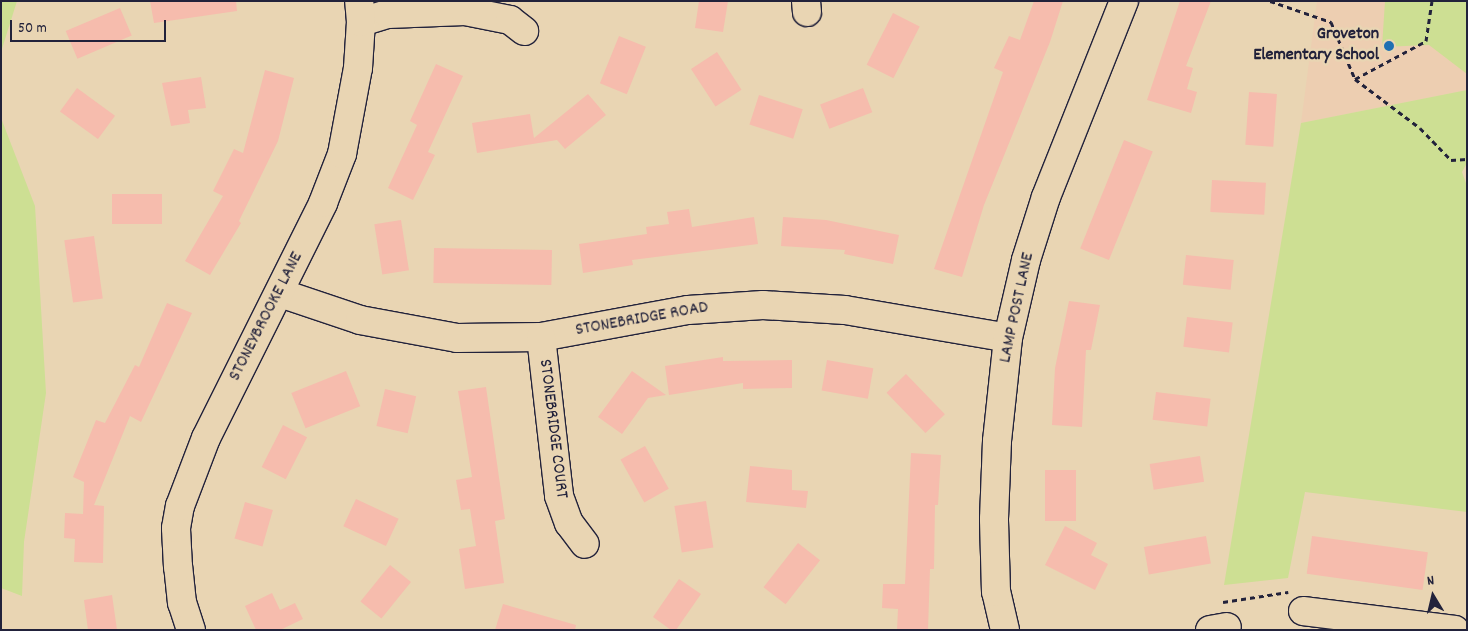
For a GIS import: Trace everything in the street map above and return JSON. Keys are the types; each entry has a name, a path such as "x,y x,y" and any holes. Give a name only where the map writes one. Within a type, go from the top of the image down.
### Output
{"street":[{"name":"LAMP POST LANE","path":"1005,630 996,592 994,519 997,441 1008,338 1026,260 1046,197 1124,1"},
{"path":"360,11 388,14 465,12 510,20 524,31"},
{"name":"STONEYBROOKE LANE","path":"191,630 182,603 178,567 176,528 180,506 206,438 323,203 342,154 358,68 360,11"},
{"name":"STONEBRIDGE ROAD","path":"280,292 360,320 400,330 456,338 541,338 688,310 763,305 845,310 1008,338"},
{"name":"STONEBRIDGE COURT","path":"541,338 559,496 569,523 585,544"},
{"path":"1303,612 1455,630"}],"path":[{"path":"1270,1 1331,22 1356,79 1420,128 1451,160 1467,159"},
{"path":"1356,79 1426,41 1432,1"},
{"path":"1218,628 1223,602 1289,592 1304,593 1303,612"}],"shaded area":[{"name":"Groveton Elementary School","path":"1317,1 1467,1 1467,90 1301,123"}],"green space":[{"path":"1,1 17,1 1,52"},
{"path":"1385,1 1467,1 1467,74 1429,45 1382,47"},
{"path":"1467,90 1467,163 1462,172 1467,186 1467,512 1305,492 1288,578 1224,585 1301,123"},
{"path":"1,118 35,206 46,393 24,542 22,596 1,588"}],"building":[{"path":"150,1 236,1 237,11 154,23"},
{"path":"699,1 728,1 723,32 695,28"},
{"path":"1034,1 1063,1 1050,42 984,205 962,277 934,269 1003,72 994,68 1009,36 1020,40"},
{"path":"1180,1 1211,1 1186,66 1193,68 1187,89 1197,92 1191,113 1147,100"},
{"path":"120,8 132,36 77,59 66,31"},
{"path":"893,13 920,27 893,78 867,65"},
{"path":"619,36 646,47 627,94 600,83"},
{"path":"717,52 742,90 716,107 691,69"},
{"path":"436,64 463,76 428,152 435,155 413,200 388,188 417,125 410,121"},
{"path":"265,70 294,78 278,141 239,221 241,223 210,275 185,261 223,196 213,191 234,149 243,153"},
{"path":"201,77 206,108 188,110 190,123 171,126 162,83"},
{"path":"77,88 115,116 98,139 60,111"},
{"path":"863,88 872,112 829,129 820,104"},
{"path":"1249,92 1277,94 1273,147 1245,145"},
{"path":"588,94 606,115 565,149 557,140 477,153 472,123 530,114 534,138"},
{"path":"759,95 803,109 793,139 749,124"},
{"path":"1124,140 1153,152 1109,260 1080,248"},
{"path":"1212,180 1266,183 1264,215 1210,212"},
{"path":"112,194 162,194 162,224 112,224"},
{"path":"689,209 692,227 754,217 758,244 632,260 633,265 583,273 579,244 647,234 646,227 669,224 667,212"},
{"path":"783,217 826,220 899,235 893,264 844,254 845,250 781,246"},
{"path":"401,220 409,270 382,275 374,224"},
{"path":"94,236 103,298 73,303 64,240"},
{"path":"434,248 552,250 551,285 433,283"},
{"path":"1186,255 1234,260 1231,290 1183,285"},
{"path":"1069,301 1100,305 1091,350 1086,350 1082,427 1052,425 1055,368"},
{"path":"167,303 192,313 141,422 130,416 94,505 104,506 103,563 74,562 75,539 64,538 65,513 83,514 84,482 73,477 96,420 105,423 135,365 139,367"},
{"path":"1187,317 1233,323 1229,352 1183,347"},
{"path":"723,357 723,361 792,360 792,388 743,389 743,383 669,395 665,366"},
{"path":"827,360 873,368 868,399 822,391"},
{"path":"346,371 360,406 306,428 291,393"},
{"path":"632,371 666,395 648,398 622,434 598,417"},
{"path":"906,374 945,414 925,433 887,393"},
{"path":"486,387 505,519 495,521 504,583 465,589 459,549 476,546 470,509 461,510 456,480 472,477 458,391"},
{"path":"385,389 416,396 408,433 376,426"},
{"path":"1156,392 1211,399 1207,426 1153,420"},
{"path":"283,425 307,437 286,479 262,467"},
{"path":"645,446 669,489 644,502 621,460"},
{"path":"911,453 941,455 938,505 935,505 934,569 930,569 928,630 897,630 898,609 882,608 883,584 905,584"},
{"path":"1200,456 1204,482 1154,490 1150,464"},
{"path":"750,466 792,470 792,490 808,491 806,508 746,502"},
{"path":"1045,470 1076,470 1076,521 1045,521"},
{"path":"356,499 399,519 386,546 343,526"},
{"path":"706,501 713,547 682,552 674,506"},
{"path":"245,502 273,510 262,547 235,539"},
{"path":"1065,526 1097,543 1091,555 1108,564 1095,590 1045,565"},
{"path":"1206,536 1211,564 1149,575 1144,547"},
{"path":"1312,536 1428,552 1423,590 1307,574"},
{"path":"798,543 820,560 786,604 764,587"},
{"path":"390,565 411,582 381,619 360,602"},
{"path":"679,579 701,594 676,630 671,630 653,617"},
{"path":"272,593 280,610 295,603 303,619 280,630 256,630 245,606"},
{"path":"112,595 117,630 88,630 84,600"},
{"path":"503,604 576,625 575,630 495,630"}],"place":[{"name":"Groveton Elementary School","path":"1389,46"}]}
